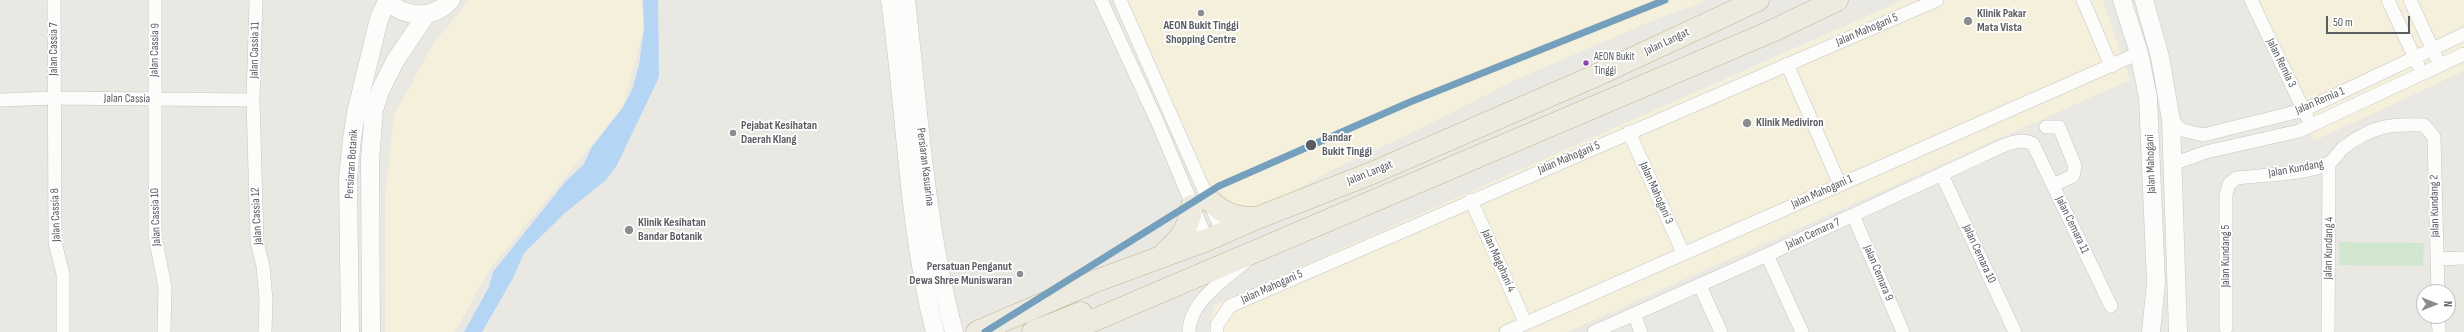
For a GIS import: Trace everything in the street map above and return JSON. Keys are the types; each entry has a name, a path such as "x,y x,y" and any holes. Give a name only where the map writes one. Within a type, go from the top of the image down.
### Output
{"highway":[{"name":"Jalan Langat","path":"977,332 1096,281 1162,256 1217,241 1257,218 1415,154 1595,76 1758,0"},
{"path":"1066,332 1770,32 1837,0"},
{"path":"1162,256 1184,234 1200,203 1238,218 1257,218"},
{"path":"1033,332 1209,260 1218,254 1217,241 1240,247 1325,212 1361,207"},
{"path":"1098,332 1125,316 1145,299"}],"main road":[{"path":"386,1 398,10 411,15 426,15 437,11 451,0"},
{"name":"Persiaran Kasuarina","path":"890,0 910,180 926,297 935,332"},
{"name":"Persiaran Kasuarina","path":"906,0 925,170 944,294 954,332"},
{"name":"Jalan Mahogani","path":"2122,0 2139,54 2148,97 2156,283 2151,332"},
{"name":"Jalan Mahogani","path":"2144,0 2160,57 2171,120 2178,332"},
{"name":"Persiaran Botanik","path":"350,332 348,178 352,139 356,112 386,1"},
{"name":"Persiaran Botanik","path":"371,332 370,160 374,110 381,89 394,61 426,15"}],"street":[{"name":"Jalan Cassia 7","path":"54,0 54,98"},
{"name":"Jalan Cassia 9","path":"154,100 156,0"},
{"name":"Jalan Cassia 11","path":"253,100 256,0"},
{"path":"1101,0 1157,121 1200,203 1217,241"},
{"path":"1120,0 1200,203 1217,241"},
{"name":"Jalan Mahogani 5","path":"1217,332 1217,325 1230,306 1471,200 1938,0"},
{"path":"2083,0 2111,66"},
{"name":"Jalan Remia 3","path":"2251,0 2312,125"},
{"path":"2388,0 2422,74"},
{"path":"2410,0 2440,65"},
{"name":"Jalan Remia 1","path":"2171,120 2182,130 2203,135 2304,110 2464,34"},
{"name":"Jalan Mahogani 1","path":"1506,332 1525,322 2139,54"},
{"name":"Jalan Remia 1","path":"2173,164 2206,152 2299,131 2464,54"},
{"path":"1787,64 1840,185"},
{"name":"Jalan Cassia","path":"0,100 54,98 253,100"},
{"name":"Jalan Cassia 8","path":"54,98 55,242 63,274 63,332"},
{"name":"Jalan Cassia 10","path":"154,100 155,236 166,287 164,332"},
{"name":"Jalan Cassia 12","path":"253,100 257,242 263,266 266,300 265,332"},
{"name":"Jalan Kundang","path":"2230,184 2237,178 2306,169 2329,163 2342,149 2372,130 2393,124 2424,125"},
{"name":"Jalan Kundang 2","path":"2424,125 2429,129 2434,137 2438,284"},
{"path":"2046,128 2059,127 2075,166 2073,176 2053,185"},
{"name":"Jalan Mahogani 3","path":"1629,132 1683,253"},
{"name":"Jalan Cemara 7","path":"1594,332 1700,286 2009,144 2026,140 2033,144"},
{"name":"Jalan Cemara 11","path":"2033,144 2111,306"},
{"name":"Jalan Kundang 4","path":"2328,332 2329,163"},
{"name":"Jalan Cemara 10","path":"1942,175 2015,332"},
{"name":"Jalan Kundang 5","path":"2226,328 2226,194 2230,184"},
{"name":"Jalan Magohani 4","path":"1471,200 1525,322"},
{"name":"Jalan Cemara 9","path":"1853,215 1903,332"},
{"path":"1189,332 1196,310 1213,289 1251,257 1270,246"},
{"path":"1767,255 1802,332"},
{"path":"2437,259 2464,258"},
{"path":"1700,286 1721,332"},
{"path":"1634,314 1642,332"}],"shaded area":[{"path":"469,0 641,0 644,28 623,107 489,270 455,332 385,332 385,196 394,115 433,44"},
{"path":"1125,0 1708,0 1647,23 1513,81 1418,130 1332,170 1286,196 1250,212 1215,199"},
{"path":"1903,0 2103,0 2130,80 1567,332 1209,332 1214,305"},
{"path":"2244,0 2464,0 2464,71 2314,141"}],"green space":[{"path":"2339,242 2424,243 2423,266 2339,265"}],"water":[{"path":"643,0 658,0 659,77 617,165 606,180 566,212 524,253 512,280 482,332 464,332 489,287 493,272 566,181 584,164 592,147 623,107 632,90 639,65 644,28"}],"transit line":[{"path":"985,332 1219,186 1410,102 1665,0"}],"place":[{"name":"AEON Bukit Tinggi Shopping Centre","path":"1201,13"},
{"name":"Klinik Pakar Mata Vista","path":"1968,21"},
{"name":"AEON Bukit Tinggi","path":"1586,63"},
{"name":"Klinik Mediviron","path":"1747,123"},
{"name":"Pejabat Kesihatan Daerah Klang","path":"733,133"},
{"name":"Bandar Bukit Tinggi","path":"1311,145"},
{"name":"Klinik Kesihatan Bandar Botanik","path":"629,230"},
{"name":"Persatuan Penganut Dewa Shree Muniswaran","path":"1020,274"}]}
